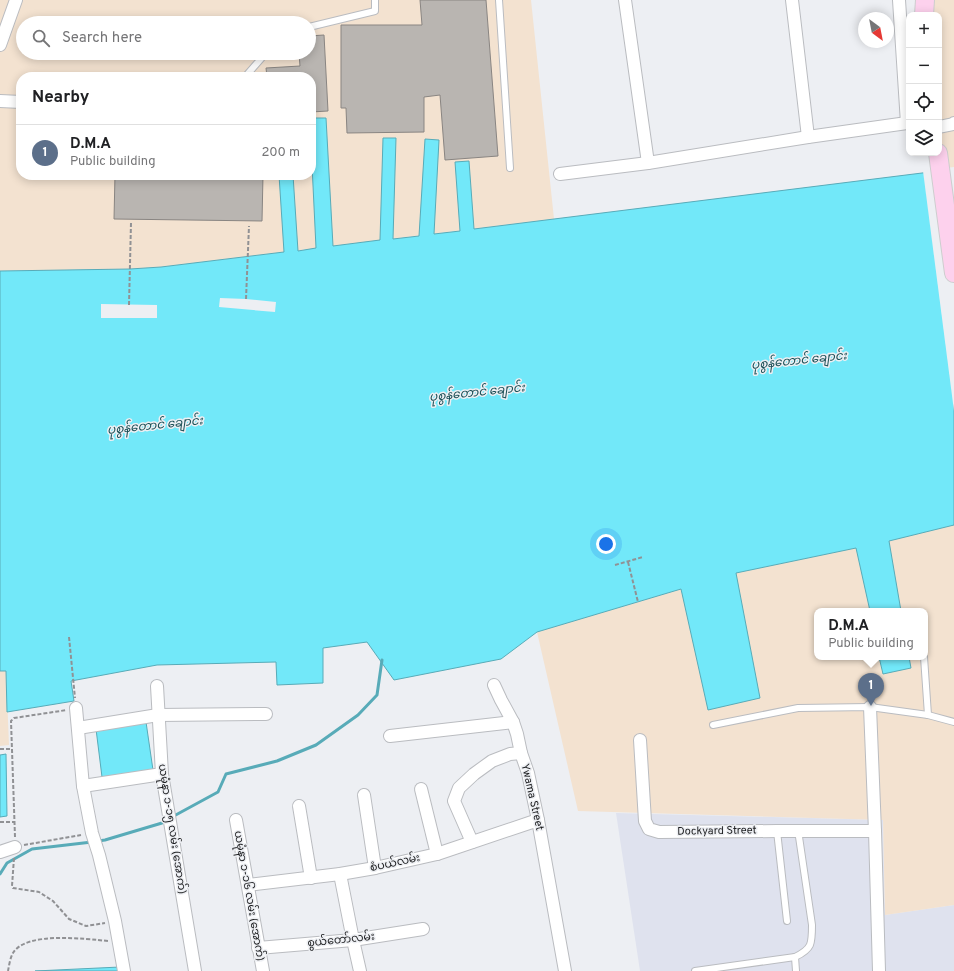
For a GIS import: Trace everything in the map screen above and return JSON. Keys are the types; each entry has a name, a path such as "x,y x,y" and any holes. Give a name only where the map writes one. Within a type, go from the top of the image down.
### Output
{"main road":[{"path":"924,12 925,0"},
{"path":"938,156 954,274"}],"street":[{"path":"0,45 16,0"},
{"path":"624,0 648,163"},
{"path":"792,0 808,137"},
{"path":"898,0 908,120"},
{"path":"0,101 16,102"},
{"path":"560,174 648,163 808,137 906,123"},
{"path":"942,126 954,123"},
{"path":"494,685 513,722 521,753"},
{"name":"ယမုံနာ ၁-၁၅ လမ်း (အောက်)","path":"157,686 162,774 194,971"},
{"path":"870,707 879,971"},
{"path":"76,708 83,786 92,833 100,855 115,922 124,971"},
{"path":"78,728 158,715 266,714"},
{"path":"390,736 513,722"},
{"name":"Dockyard Street","path":"640,740 645,821 649,829 659,832 777,830 875,831"},
{"name":"Ywama Street","path":"472,842 454,801 459,788 474,774 492,761 510,754 521,753 528,772 538,820 565,971"},
{"path":"83,786 162,774"},
{"path":"421,789 437,854"},
{"path":"364,795 375,868"},
{"path":"300,806 311,878"},
{"name":"ယမုံနာ ၁-၁၆ လမ်း (အောက်)","path":"236,820 263,971"},
{"name":"စံပယ်လမ်း","path":"248,886 340,874 437,854 538,820"},
{"path":"0,852 15,847"},
{"path":"340,874 360,971"},
{"name":"စွယ်တော်လမ်း","path":"258,948 353,940 423,930"}],"lane":[{"path":"316,25 375,11 375,0"},
{"path":"499,0 510,168"},
{"path":"249,72 260,60"},
{"path":"924,660 928,715"},
{"path":"713,725 798,708 870,707 928,715 954,722"},
{"path":"777,830 787,921"},
{"path":"695,971 795,958 804,953 810,944 812,937 812,925 798,830"},
{"path":"795,958 796,971"}],"path":[{"path":"129,305 131,223"},
{"path":"246,299 249,226"},
{"path":"615,565 643,557"},
{"path":"628,562 638,602"},
{"path":"70,637 76,708 14,718 11,721 15,822 12,886 13,888 39,892 53,901 69,919 86,926 115,922"},
{"path":"0,750 12,749"},
{"path":"0,822 15,822"},
{"path":"15,847 92,833"},
{"path":"8,971 13,953 23,944 43,939 71,938 119,941"}],"shaded area":[{"path":"0,0 531,0 554,219 161,267 130,269 0,271"},
{"path":"915,0 954,0 954,169 931,172 930,156 942,156 942,12 917,12"},
{"path":"954,525 954,905 885,915 883,820 578,811 537,632 736,573 889,541"},
{"path":"0,671 6,671 9,745 0,746"},
{"path":"616,813 883,820 885,915 954,905 954,971 640,971"}],"water":[{"name":"ပုစွန်တောင် ချောင်း","path":"316,118 326,118 333,246 380,240 383,138 396,138 393,239 419,236 425,139 439,140 434,234 460,231 455,162 469,161 474,229 954,169 954,525 889,541 900,608 869,608 856,548 736,573 760,698 708,710 681,589 537,632 501,659 394,680 367,642 323,648 323,683 277,685 276,662 157,665 71,681 74,701 7,712 6,671 0,671 0,271 130,269 161,267 284,252 279,180 293,180 298,251 316,248 313,180 316,180"},
{"path":"880,660 910,660 911,668 883,674"},
{"path":"146,722 153,770 102,777 96,729"},
{"path":"6,754 7,816 0,817 0,755"},
{"path":"120,967 120,971 35,971"}],"pier":[{"path":"954,167 954,411 923,171"},
{"path":"220,298 276,302 275,312 219,307"},
{"path":"101,304 157,305 157,318 101,318"}],"building":[{"path":"420,0 486,0 498,156 445,160 440,95 424,97 424,132 347,133 346,108 341,108 341,25 422,25"},
{"path":"324,35 328,111 316,112 316,72 266,72 266,68 300,66 300,60 316,60 316,36"},
{"path":"115,180 263,180 262,221 114,219"}],"waterway":[{"path":"172,817 218,792 226,774 277,761 316,745 358,715 377,695 382,660"},
{"path":"98,841 162,823 167,820"},
{"path":"0,874 7,863 32,849 92,842"}],"place":[{"name":"D.M.A","path":"871,706"}]}
